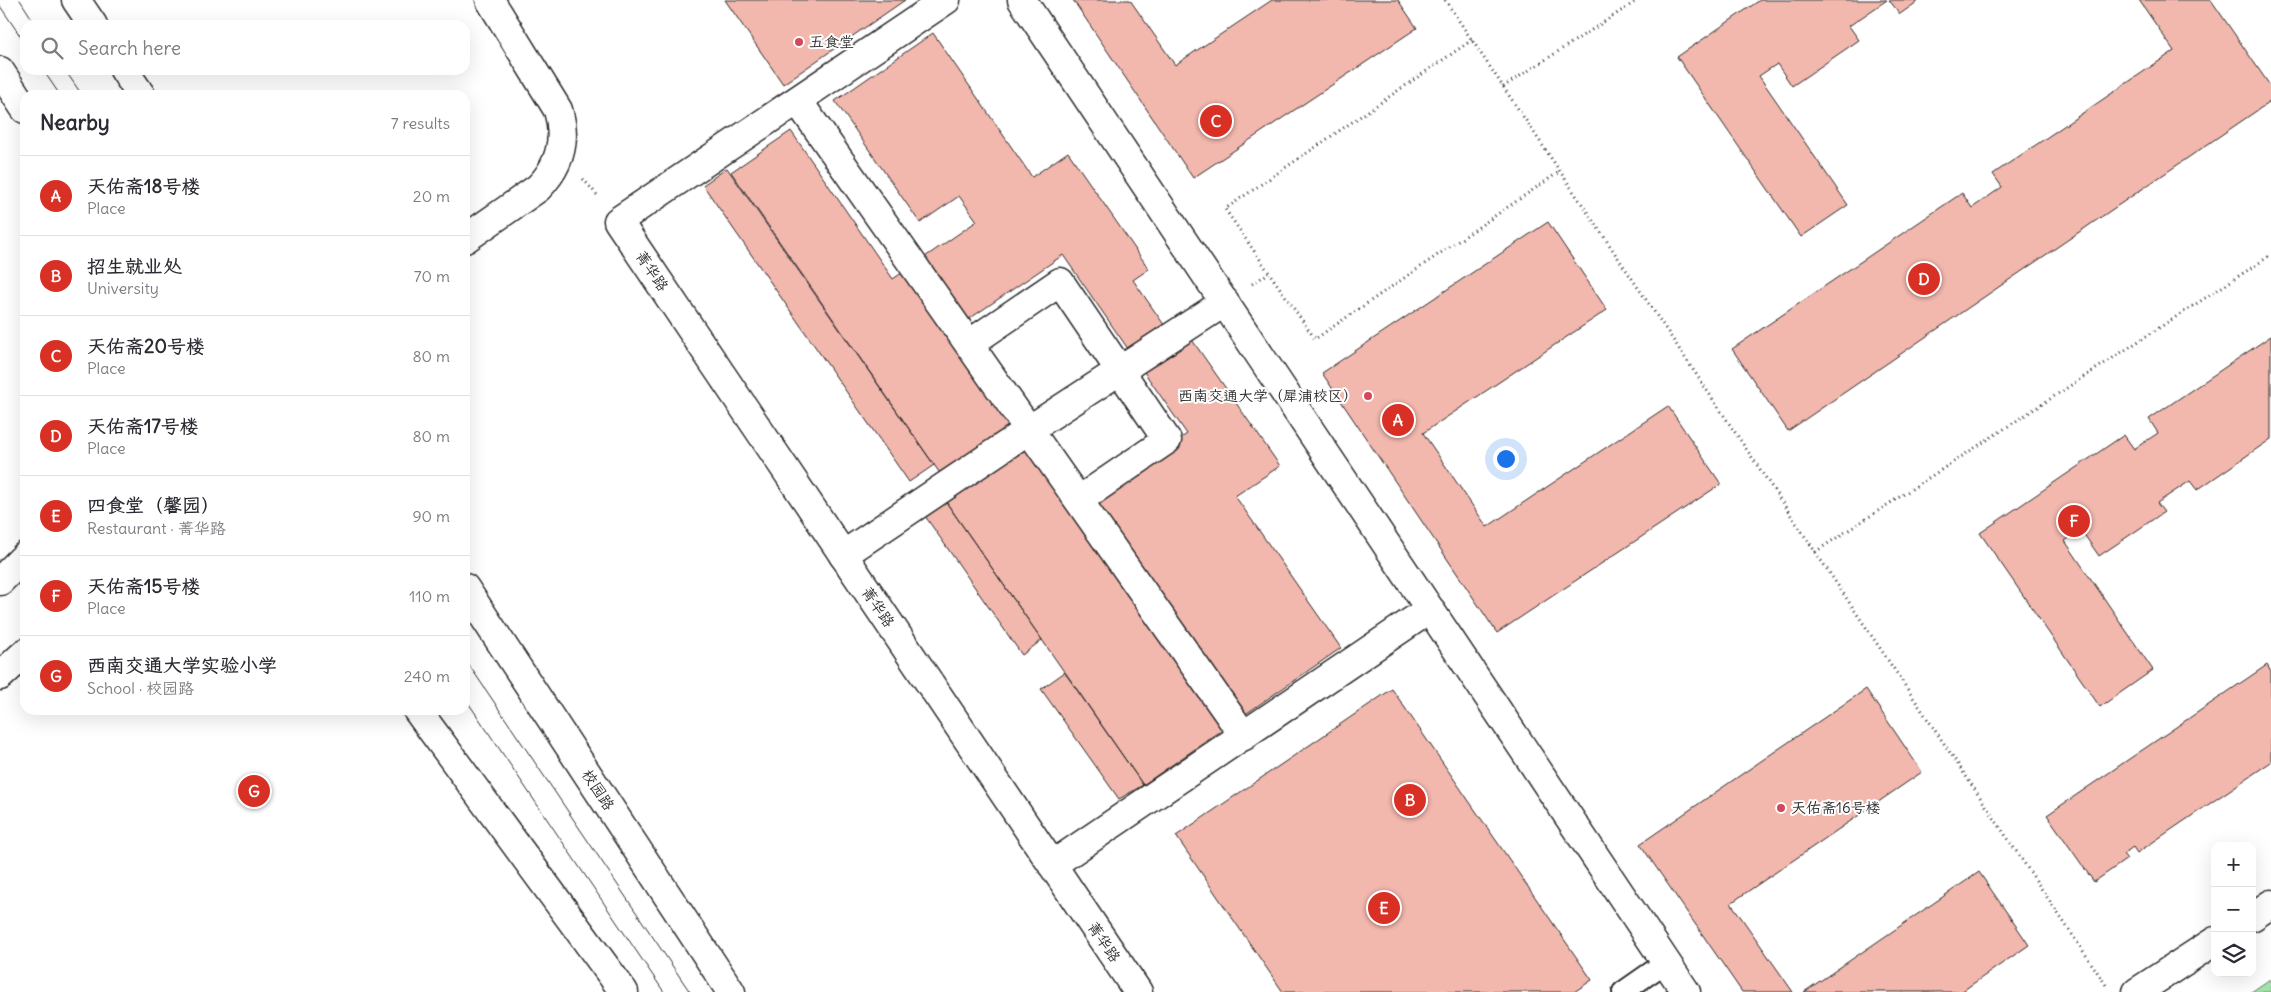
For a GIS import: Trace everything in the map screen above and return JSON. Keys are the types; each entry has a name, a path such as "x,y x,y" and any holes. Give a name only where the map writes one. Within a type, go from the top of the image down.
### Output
{"street":[{"path":"76,0 90,20"},
{"path":"470,236 538,188 547,179 561,152 563,124 558,110 490,0"},
{"path":"618,221 798,102 946,0"},
{"path":"1022,0 1686,992"},
{"path":"0,72 20,102"},
{"path":"127,75 138,90"},
{"path":"798,102 1030,429 1244,736"},
{"name":"菁华路","path":"618,221 1138,992"},
{"path":"969,344 1060,282 1168,440 1079,500"},
{"path":"843,555 1030,429 1225,302"},
{"path":"0,581 20,561"},
{"name":"校园路","path":"470,596 731,992"},
{"path":"1052,865 1430,609"},
{"path":"0,676 20,658"},
{"path":"421,715 624,992"},
{"path":"2256,914 2271,904"},
{"path":"2137,992 2211,944"}],"lane":[{"path":"1623,992 1666,962"}],"path":[{"path":"1445,0 2110,992"},
{"path":"1503,87 1638,0"},
{"path":"1472,40 1225,209 1315,339 1560,172"},
{"path":"561,152 618,221"},
{"path":"1815,552 2271,256"}],"green space":[{"path":"2270,979 2271,992 2251,992"}],"building":[{"name":"五食堂","path":"725,0 905,0 783,84"},
{"path":"1073,0 1130,0 1175,65 1272,0 1398,0 1417,28 1193,178"},
{"path":"1760,0 1887,0 1849,26 1859,40 1792,86 1777,64 1759,76 1848,205 1801,237 1677,57"},
{"path":"1889,0 1920,0 1900,14"},
{"path":"2139,0 2211,0 2271,87 2271,101 1788,431 1732,349 1962,193 1972,208 2002,187 1993,174 2174,51"},
{"path":"933,33 1032,177 1068,152 1149,269 1133,280 1178,345 1190,337 1280,466 1235,496 1341,648 1143,785 946,502 946,482 731,172 791,131 893,279 977,221 959,196 920,223 835,101","holes":["1063,255 1187,434 1070,513 947,334"]},
{"path":"727,168 934,465 909,482 703,185"},
{"path":"1548,222 1607,310 1423,433 1487,527 1668,406 1721,484 1497,633 1322,373"},
{"path":"2271,336 2271,439 2197,490 2190,481 2157,503 2164,512 2099,556 2081,530 2065,541 2153,670 2100,707 1980,533 2124,435 2134,449 2158,433 2149,419"},
{"path":"946,502 1042,640 1022,655 925,516"},
{"path":"2267,665 2271,672 2271,762 2137,853 2133,847 2123,854 2127,859 2094,882 2047,815"},
{"path":"1065,672 1143,785 1119,799 1041,689"},
{"path":"1392,689 1592,980 1574,992 1283,992 1176,836"},
{"name":"天佑斋16号楼","path":"1866,689 1922,772 1731,903 1793,992 1742,992 1640,844"},
{"path":"1979,872 2029,945 1961,992 1804,992"}],"tram line":[{"path":"20,0 33,20"},
{"path":"0,6 20,36"},
{"path":"46,75 57,90"},
{"path":"68,75 79,90"},
{"path":"470,666 690,992"},
{"path":"470,705 664,992"}],"place":[{"name":"五食堂","path":"799,42"},
{"name":"天佑斋20号楼","path":"1216,121"},
{"name":"天佑斋17号楼","path":"1924,279"},
{"name":"西南交通大学（犀浦校区）","path":"1368,396"},
{"name":"天佑斋18号楼","path":"1398,420"},
{"name":"天佑斋15号楼","path":"2074,521"},
{"name":"西南交通大学实验小学","path":"254,791"},
{"name":"招生就业处","path":"1410,800"},
{"name":"天佑斋16号楼","path":"1781,808"},
{"name":"四食堂（馨园）","path":"1384,908"}]}
